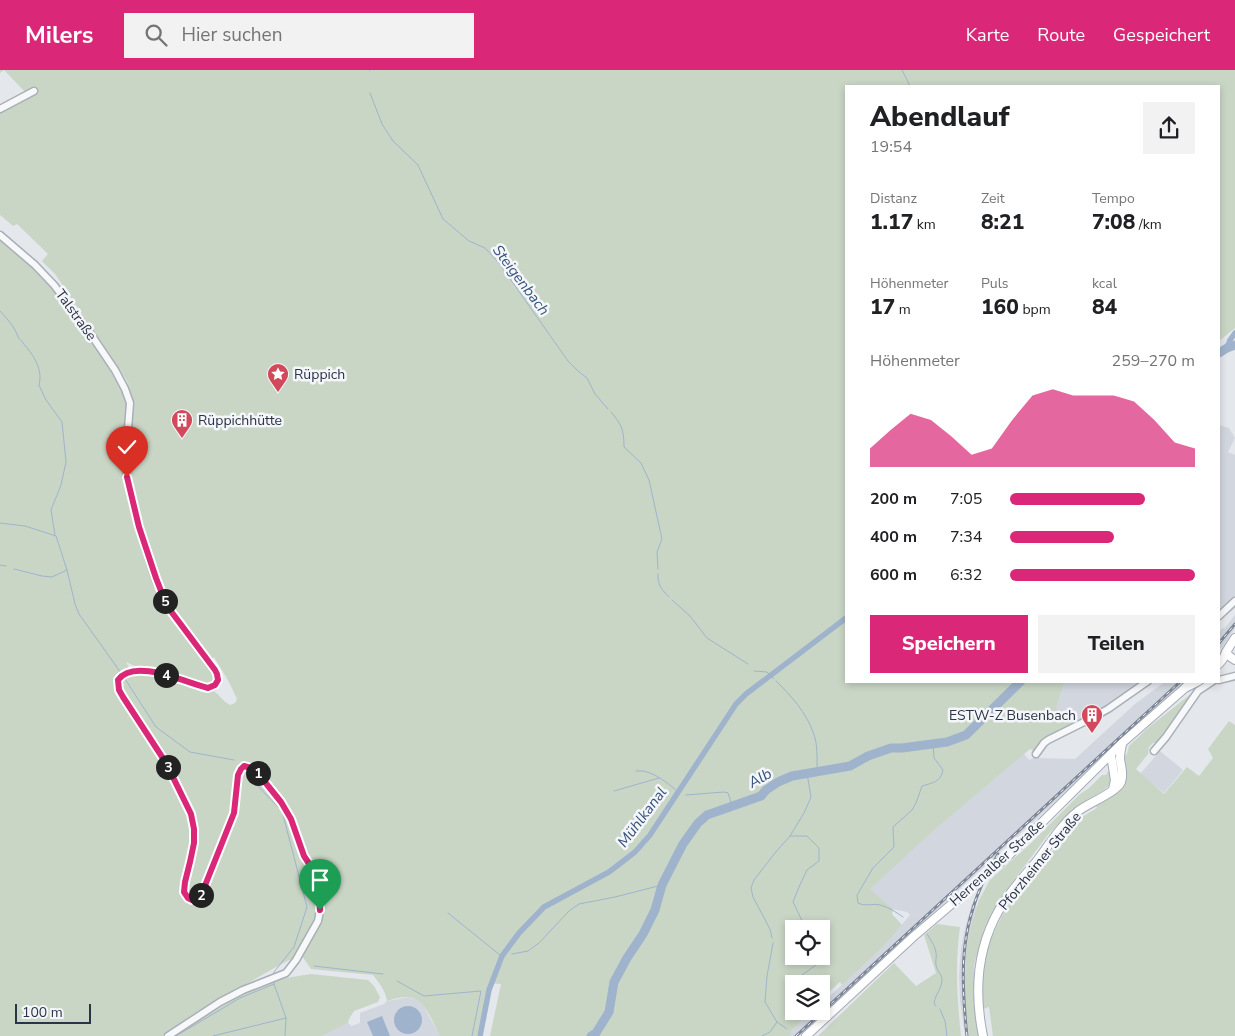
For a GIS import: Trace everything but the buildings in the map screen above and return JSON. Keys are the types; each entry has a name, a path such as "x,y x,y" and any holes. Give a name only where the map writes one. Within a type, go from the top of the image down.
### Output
{"main road":[{"path":"1222,654 1235,638"},
{"path":"1222,654 1235,654"},
{"path":"1222,654 1235,660"},
{"name":"Herrenalber Straße","path":"1186,688 1190,683"},
{"name":"Herrenalber Straße","path":"806,1036 913,937 1012,852 1122,744 1186,688 1195,683"},
{"path":"1113,789 1122,780 1123,773 1120,760 1122,744"},
{"path":"1111,755 1120,760"},
{"path":"1111,755 1115,780 1113,789"},
{"path":"1094,771 1107,768 1114,772"},
{"name":"Pforzheimer Straße","path":"983,1036 978,1001 978,975 983,949 993,922 1008,897 1069,820 1084,806 1113,789"}],"street":[{"path":"0,109 34,91"},
{"name":"Talstraße","path":"0,235 35,265 54,285 90,333 125,388 130,404 126,454 127,477 139,527 156,578 170,610 217,674 217,683 211,687 203,687 163,675 135,670 123,675 118,680 119,690 166,763 191,814 194,843 184,892 192,900 198,898 202,893 234,813 238,775 244,766 256,771 281,802 291,819 304,856 316,874 319,887 320,910 318,921 296,960 286,973 242,990 168,1036"},
{"path":"1220,615 1235,601"},
{"path":"1220,680 1235,676"},
{"path":"1036,754 1048,740 1096,716 1145,683"},
{"path":"1154,750 1200,689 1210,683"}],"shaded area":[{"path":"1220,425 1229,428 1235,438 1228,452 1235,455 1235,599 1220,612"},
{"path":"1235,615 1235,628 1220,649 1220,631 1224,629"},
{"path":"1064,683 1141,683 1077,723 1056,708"},
{"path":"1163,683 1184,683 830,1008 830,996 882,948 910,915 907,912 893,909 869,889 1024,754 1029,760 1034,758 1075,759 1135,704"},
{"path":"1160,751 1183,770 1164,793 1140,774"},
{"path":"972,904 977,906 966,950 965,1000 969,1036 965,1036 959,975 961,949"},
{"path":"409,997 418,1000 424,1007 440,1036 322,1036 348,1023 352,1026 360,1023 360,1013 384,1004 387,1001"},
{"path":"803,1020 816,1020 799,1036 790,1036 792,1030"}],"green space":[{"path":"4,70 1235,70 1235,328 1220,340 1220,85 845,85 845,683 1064,683 1056,708 1077,723 1046,739 1034,751 1030,749 930,834 870,889 893,909 892,914 902,925 882,948 842,985 840,982 830,991 830,975 785,975 785,1020 803,1020 792,1030 790,1036 490,1036 501,984 489,983 477,1036 440,1036 423,1005 413,998 407,997 387,1001 384,990 373,975 311,969 302,956 287,961 193,1014 163,1036 0,1036 0,239 49,283 131,387 55,274 42,261 48,254 17,224 13,226 0,215 0,113 38,92 35,87 26,93","holes":["214,657 237,699 235,703 230,705 211,690 149,675 133,675 126,662 137,667 208,686 215,681 215,673 210,666"]},
{"path":"1192,693 1160,742 1153,743 1149,747 1148,754 1136,769 1164,794 1187,767 1199,776 1213,758 1208,749 1229,721 1235,725 1235,1036 993,1036 989,1007 983,1009 982,977 989,942 1005,910 1070,829 1082,817 1097,808 1095,803 1113,795 1122,788 1126,776 1123,757 1127,754 1129,746 1149,727"},
{"path":"1108,771 1112,779 1108,787 1073,808 1047,836 1006,891 985,927 974,965 974,1004 980,1036 969,1036 965,1000 966,950 979,900 990,880 1029,845 1079,795 1102,775 1106,775"},
{"path":"937,924 960,927 957,954 957,982 961,1036 818,1036 894,963 916,986 936,973 924,935"},
{"path":"311,974 368,980 380,997 378,1002 354,1011 348,1023 322,1036 172,1036 246,992 279,979"}],"water":[{"path":"408,1006 418,1010 422,1020 418,1030 408,1034 398,1030 394,1020 398,1010"},
{"path":"382,1016 390,1036 373,1036 367,1022"}],"waterway":[{"path":"902,70 910,85"},
{"name":"Steigenbach","path":"370,93 382,124 393,141 418,165 443,219 469,241 485,248 499,263 568,361 587,378 595,394 608,409"},
{"path":"0,311 34,359 39,371 39,385 46,400 62,422 66,462 61,485 51,510 55,535"},
{"path":"1227,348 1235,333"},
{"name":"Alb","path":"1220,352 1235,345"},
{"name":"Steigenbach","path":"611,412 622,428 624,447 641,463 649,480 662,539 657,552 658,569"},
{"path":"0,523 25,526 56,536 79,614 121,673"},
{"path":"0,565 6,566"},
{"path":"14,569 52,577 67,570"},
{"name":"Steigenbach","path":"658,574 658,581 669,597"},
{"name":"Steigenbach","path":"672,600 690,616 707,638 748,664"},
{"name":"Mühlkanal","path":"480,1036 489,990 502,956 519,933 544,907 609,872 635,852 650,835 736,704 746,694 845,619"},
{"path":"754,671 767,672 774,679"},
{"path":"125,679 156,727 190,752 234,760"},
{"path":"776,681 807,718 815,737 817,771"},
{"name":"Alb","path":"591,1036 596,1033 609,1012 614,982 643,934 655,910 662,885 683,844 698,823 707,815 761,796 778,782 792,776 850,766 868,756 891,748 947,742 966,735 1019,683"},
{"path":"903,917 883,906 858,903 857,895 873,868 894,847 893,827 912,810 922,786 935,781 942,774 943,770 934,758 933,744"},
{"path":"246,771 251,779 282,811 307,907 294,947 274,972 274,975"},
{"path":"636,771 652,774 676,790"},
{"path":"772,938 770,929 753,897 751,888 754,880 790,836 804,813 811,797 807,773"},
{"path":"614,791 659,778"},
{"path":"686,795 724,792 728,793 732,805"},
{"path":"790,836 807,836 819,848 819,861 807,870 793,902 802,920"},
{"path":"512,954 528,951 539,943 569,911 579,904 662,885"},
{"path":"448,913 500,955"},
{"path":"927,934 935,948 936,965 942,978 942,983 934,1003 936,1006"},
{"path":"762,1036 770,1032 777,1022 765,1002 767,976 773,943"},
{"path":"802,975 816,965"},
{"path":"314,966 383,974"},
{"path":"397,981 424,996 481,991 472,1036"},
{"path":"274,982 286,1018 285,1036"},
{"path":"176,1036 240,998 274,984"},
{"path":"940,1009 945,1021 947,1036"},
{"path":"213,1036 286,1018"},
{"path":"777,1022 787,1029"}],"railway":[{"path":"1220,642 1235,624"},
{"path":"796,1036 1179,683"},
{"path":"967,1036 963,975 966,936 977,898 998,854"}],"place":[{"name":"Rüppich","path":"278,393"},
{"name":"Rüppichhütte","path":"182,439"},
{"name":"ESTW-Z Busenbach","path":"1092,734"}],"route":[{"path":"127,477 139,527 163,596 170,610 212,666 218,677 217,683 213,687 208,688 140,670 131,671 121,676 118,680 119,690 166,763 191,814 194,843 184,892 192,900 198,898 202,893 234,813 238,775 244,766 256,771 281,802 291,819 304,856 316,874 319,887 320,910"}]}
